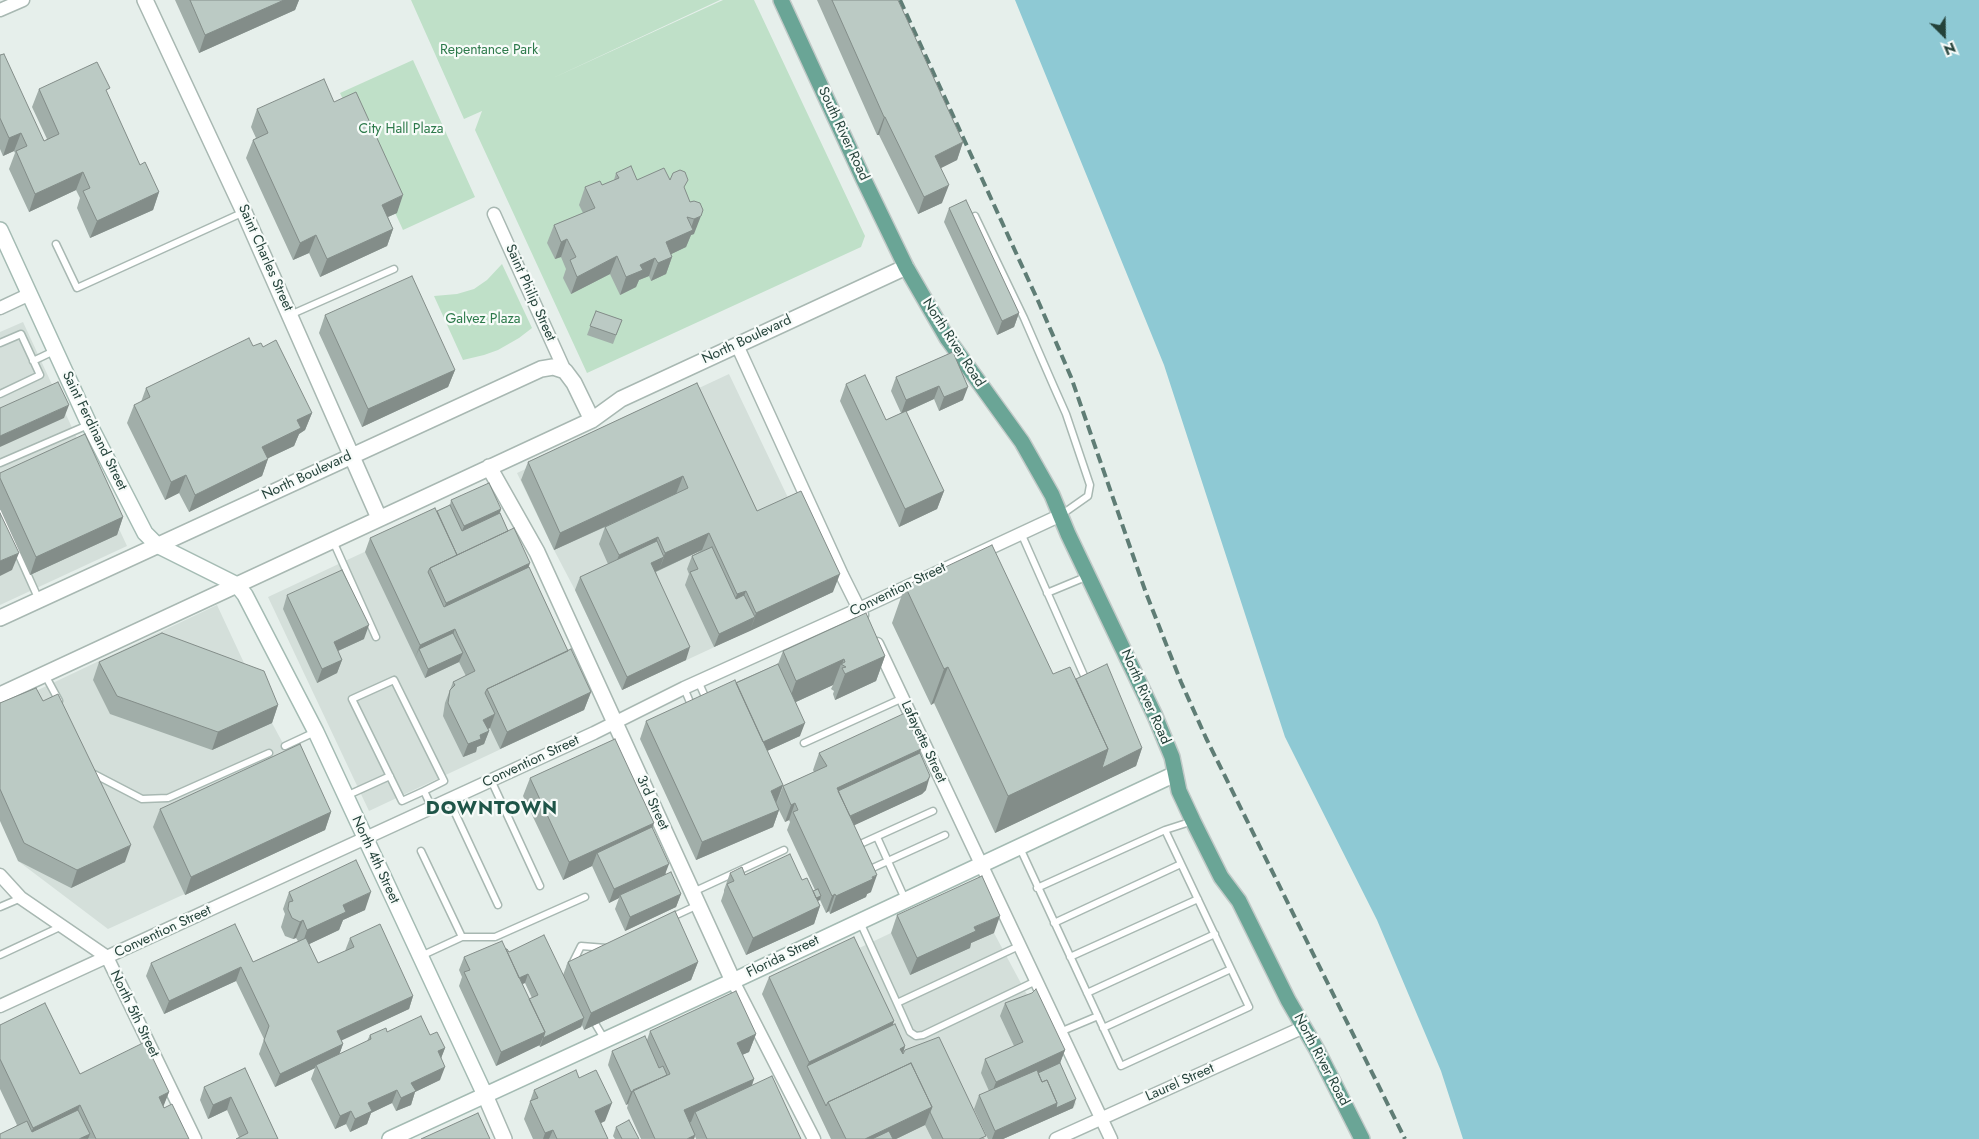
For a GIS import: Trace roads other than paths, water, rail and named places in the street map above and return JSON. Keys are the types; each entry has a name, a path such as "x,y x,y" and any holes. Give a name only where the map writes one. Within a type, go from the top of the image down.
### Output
{"main road":[{"name":"South River Road","path":"781,0 906,267"},
{"name":"North River Road","path":"906,267 948,338 1027,450 1061,515 1068,534 1155,716 1172,756 1179,791 1193,821 1221,877 1238,901 1288,1000 1318,1050 1362,1139"}],"street":[{"path":"0,10 23,0"},
{"name":"Saint Charles Street","path":"145,0 244,212 379,518"},
{"name":"Saint Philip Street","path":"494,214 566,371"},
{"name":"Saint Ferdinand Street","path":"0,230 89,424 145,533 157,544 237,585"},
{"name":"North Boulevard","path":"0,695 592,420 621,399 906,267"},
{"path":"0,308 30,294"},
{"name":"Lafayette Street","path":"737,345 859,610 1111,1139"},
{"name":"North Boulevard","path":"0,618 157,544 541,369 554,367 566,371"},
{"path":"566,371 592,420"},
{"name":"3rd Street","path":"489,467 537,552 733,981 814,1139"},
{"name":"Convention Street","path":"0,1006 365,840 615,723 684,688 859,610 1061,515"},
{"name":"North 4th Street","path":"237,585 245,595 316,732 504,1139"},
{"name":"Florida Street","path":"390,1139 1175,774"},
{"name":"North 5th Street","path":"0,875 21,898 107,958 195,1139"},
{"name":"Laurel Street","path":"1056,1139 1304,1027"}],"lane":[{"path":"56,244 77,288 244,212"},
{"path":"976,216 1066,414 1090,485 1088,496 1061,515"},
{"path":"290,315 394,269"},
{"path":"0,343 21,334 40,376 0,394"},
{"path":"33,361 56,350"},
{"path":"0,463 89,424"},
{"path":"0,513 39,600"},
{"path":"1021,533 1086,680"},
{"path":"333,540 376,637"},
{"path":"1048,593 1088,576"},
{"path":"45,674 62,706"},
{"path":"394,680 444,781 424,791 402,801 352,700 394,680"},
{"path":"698,682 709,706"},
{"path":"684,688 695,713"},
{"path":"804,743 902,698"},
{"path":"285,746 316,732"},
{"path":"86,768 142,799 168,798 269,753"},
{"path":"346,796 390,776"},
{"path":"491,780 540,886"},
{"path":"424,791 432,808"},
{"path":"449,800 498,905"},
{"path":"853,848 933,811"},
{"path":"1038,888 1165,830 1193,821"},
{"path":"1020,846 1121,1066 1249,1006 1165,830"},
{"path":"864,872 945,835"},
{"path":"877,836 906,899"},
{"path":"665,921 696,899 784,850"},
{"path":"421,851 462,937"},
{"path":"1054,923 1182,864"},
{"path":"420,957 462,937 495,937 585,897"},
{"path":"0,907 21,898"},
{"path":"1070,957 1198,899"},
{"path":"859,921 913,1035 920,1036 1036,982"},
{"path":"0,955 62,926"},
{"path":"1087,993 1215,934"},
{"path":"571,975 571,967 581,946 606,948 614,944"},
{"path":"897,1003 1020,946"},
{"path":"1103,1028 1231,969"},
{"path":"1060,1032 1098,1016"},
{"path":"596,1025 605,1040"}],"water":[{"path":"1015,0 1979,0 1979,1139 1463,1139 1441,1071 1377,920 1285,737 1164,365"}],"railway":[{"path":"900,0 1071,377 1146,593 1181,682 1206,738 1405,1139"}],"district":[{"name":"DOWNTOWN","path":"492,809"}],"park label":[{"name":"Repentance Park","path":"489,51"},
{"name":"City Hall Plaza","path":"401,130"},
{"name":"Galvez Plaza","path":"483,320"}]}
